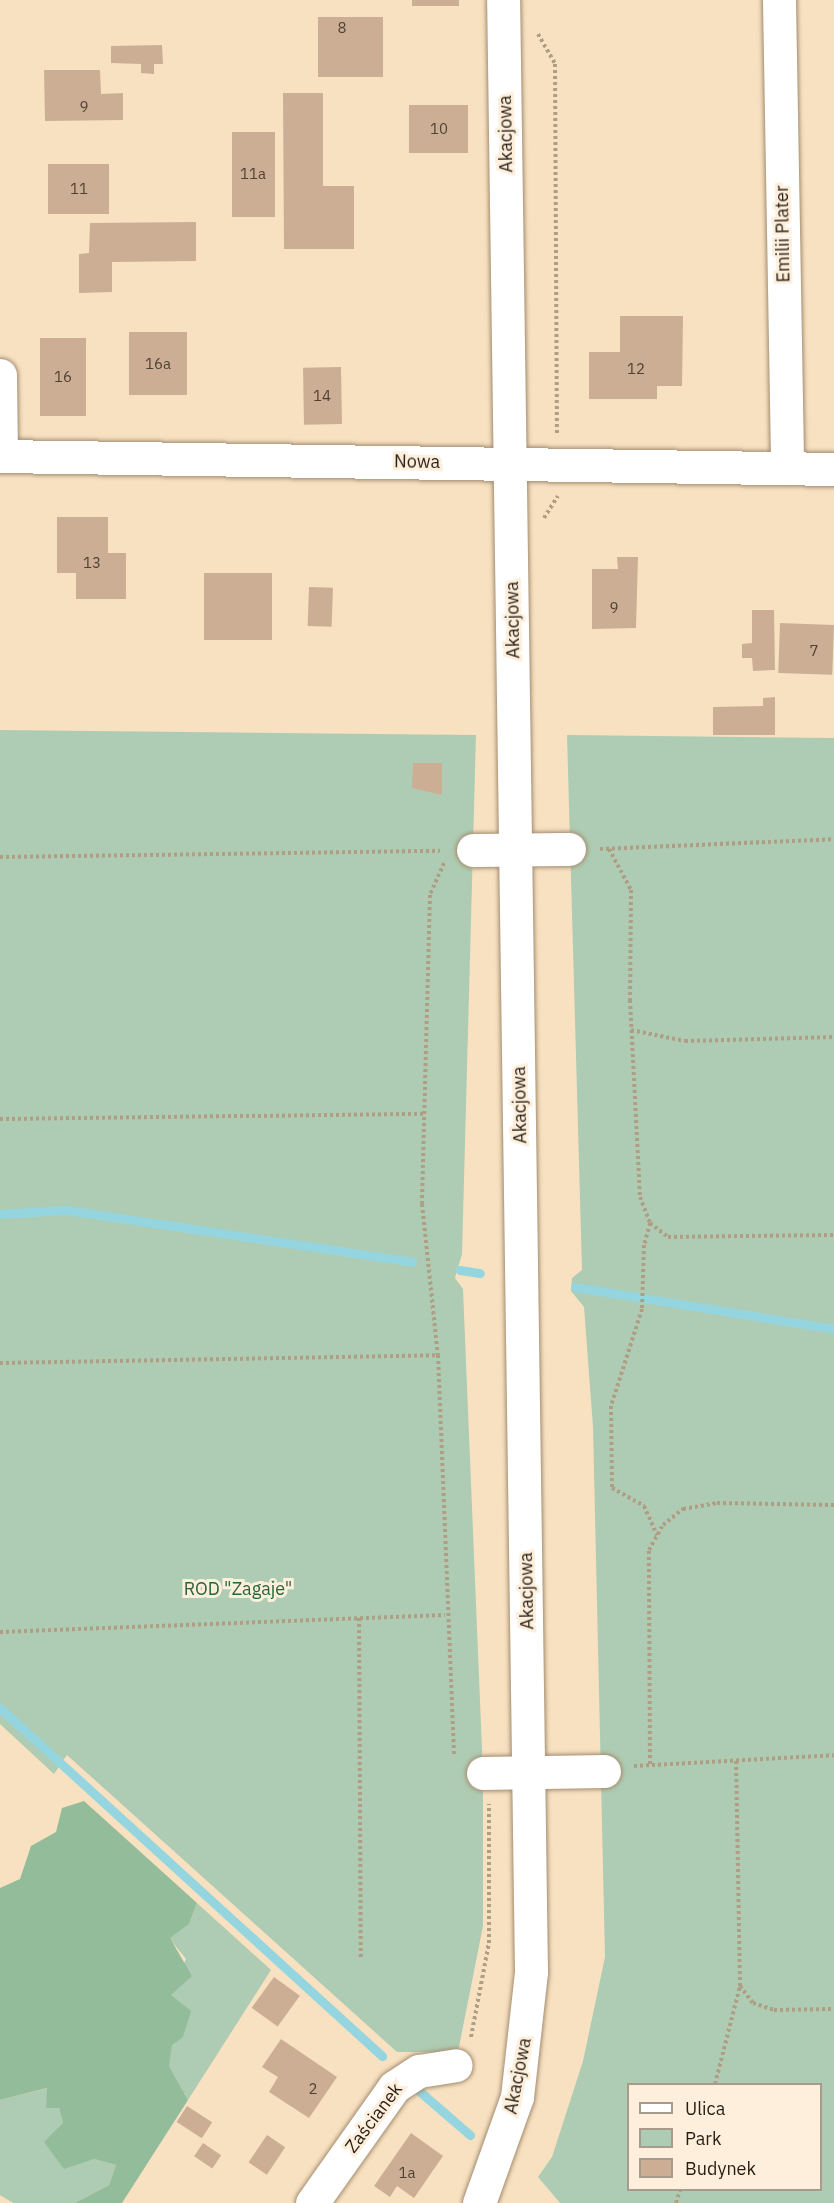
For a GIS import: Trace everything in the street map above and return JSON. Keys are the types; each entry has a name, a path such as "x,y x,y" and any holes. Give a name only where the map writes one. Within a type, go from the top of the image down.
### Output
{"street":[{"name":"Akacjowa","path":"479,2203 517,2097 528,2026 529,1773 503,0"},
{"name":"Emilii Plater","path":"779,0 787,468"},
{"path":"0,375 0,456"},
{"name":"Nowa","path":"0,456 834,470"},
{"path":"473,850 569,849"},
{"path":"486,1773 603,1771"},
{"name":"Zaścianek","path":"312,2203 394,2087 419,2072 456,2065"}],"path":[{"path":"535,30 555,64 557,436"},
{"path":"569,849 834,839"},
{"path":"609,849 631,890 630,1030 640,1197 650,1223 642,1287 642,1309 611,1406 612,1488 644,1506 657,1536"},
{"path":"0,857 449,851 430,895 424,1114 427,1245 438,1355 445,1615 454,1758 486,1773 489,1943 468,2051 456,2065"},
{"path":"630,1030 685,1041 834,1037"},
{"path":"0,1119 424,1114"},
{"path":"650,1223 668,1237 834,1235"},
{"path":"0,1363 438,1355"},
{"path":"650,1764 649,1550 657,1536 683,1509 717,1503 834,1505"},
{"path":"0,1632 445,1615"},
{"path":"359,1618 361,1958"},
{"path":"603,1771 650,1764 834,1755"},
{"path":"716,2083 740,1986 736,1760"},
{"path":"740,1986 753,2003 774,2010 834,2009"}],"green space":[{"name":"ROD \"Zagaje\"","path":"0,730 476,735 462,1254 455,1278 463,1289 483,1773 483,1926 458,2052 397,2052 67,1755 54,1774 0,1724"},
{"path":"567,735 834,738 834,2203 560,2203 538,2177 552,2157 583,2061 605,1957 593,1427 584,1307 571,1291 572,1278 582,1270"},
{"path":"84,1801 197,1903 189,1924 170,1938 192,1976 171,1995 191,2011 183,2037 172,2045 169,2066 188,2100 122,2203 75,2203 109,2185 116,2165 94,2159 64,2169 44,2142 63,2123 59,2108 46,2108 47,2088 0,2100 0,1888 20,1879 31,1846 56,1832 62,1808"},
{"path":"197,1903 271,1970 188,2100 169,2066 170,1995 186,1959 169,1938 189,1924"},
{"path":"48,2088 46,2108 59,2108 63,2123 94,2159 116,2165 109,2185 75,2203 13,2203 0,2195 0,2100"}],"building":[{"path":"412,0 459,0 459,6 412,6"},
{"path":"318,17 383,17 383,77 318,77"},
{"path":"162,45 163,64 154,64 154,74 141,73 141,64 111,63 111,46"},
{"path":"44,70 100,70 101,94 123,93 123,120 45,121"},
{"path":"283,93 323,93 323,186 354,186 354,249 284,249"},
{"path":"409,105 468,105 468,153 409,153"},
{"path":"232,132 275,132 275,217 232,217"},
{"path":"48,164 109,164 109,214 48,214"},
{"path":"196,222 196,261 112,262 112,292 79,293 79,254 89,253 90,223"},
{"path":"620,316 683,316 682,386 657,386 657,399 589,399 589,352 620,352"},
{"path":"129,332 187,332 187,395 129,395"},
{"path":"40,338 86,338 86,416 40,416"},
{"path":"341,367 342,424 304,425 303,368"},
{"path":"57,517 108,517 108,553 126,553 126,599 76,599 76,573 57,573"},
{"path":"617,557 638,557 636,628 592,629 592,569 618,569"},
{"path":"204,573 272,573 272,640 204,640"},
{"path":"309,587 333,588 332,627 308,626"},
{"path":"752,610 774,610 775,670 753,671 752,658 742,658 742,644 752,643"},
{"path":"780,623 834,625 832,675 778,673"},
{"path":"775,697 775,735 713,735 713,707 763,706 763,698"},
{"path":"413,763 442,763 442,795 412,788"},
{"path":"274,1977 300,1996 278,2027 252,2008"},
{"path":"281,2039 337,2077 309,2118 269,2092 278,2077 262,2067"},
{"path":"187,2106 212,2122 202,2138 177,2122"},
{"path":"411,2133 443,2156 414,2198 397,2186 390,2197 374,2186"},
{"path":"267,2135 285,2147 267,2175 249,2162"},
{"path":"203,2143 221,2155 212,2169 194,2156"}],"waterway":[{"path":"0,1214 66,1210 412,1262"},
{"path":"460,1270 480,1273"},
{"path":"575,1287 834,1329"},
{"path":"0,1708 382,2056"},
{"path":"418,2090 470,2135"}]}
